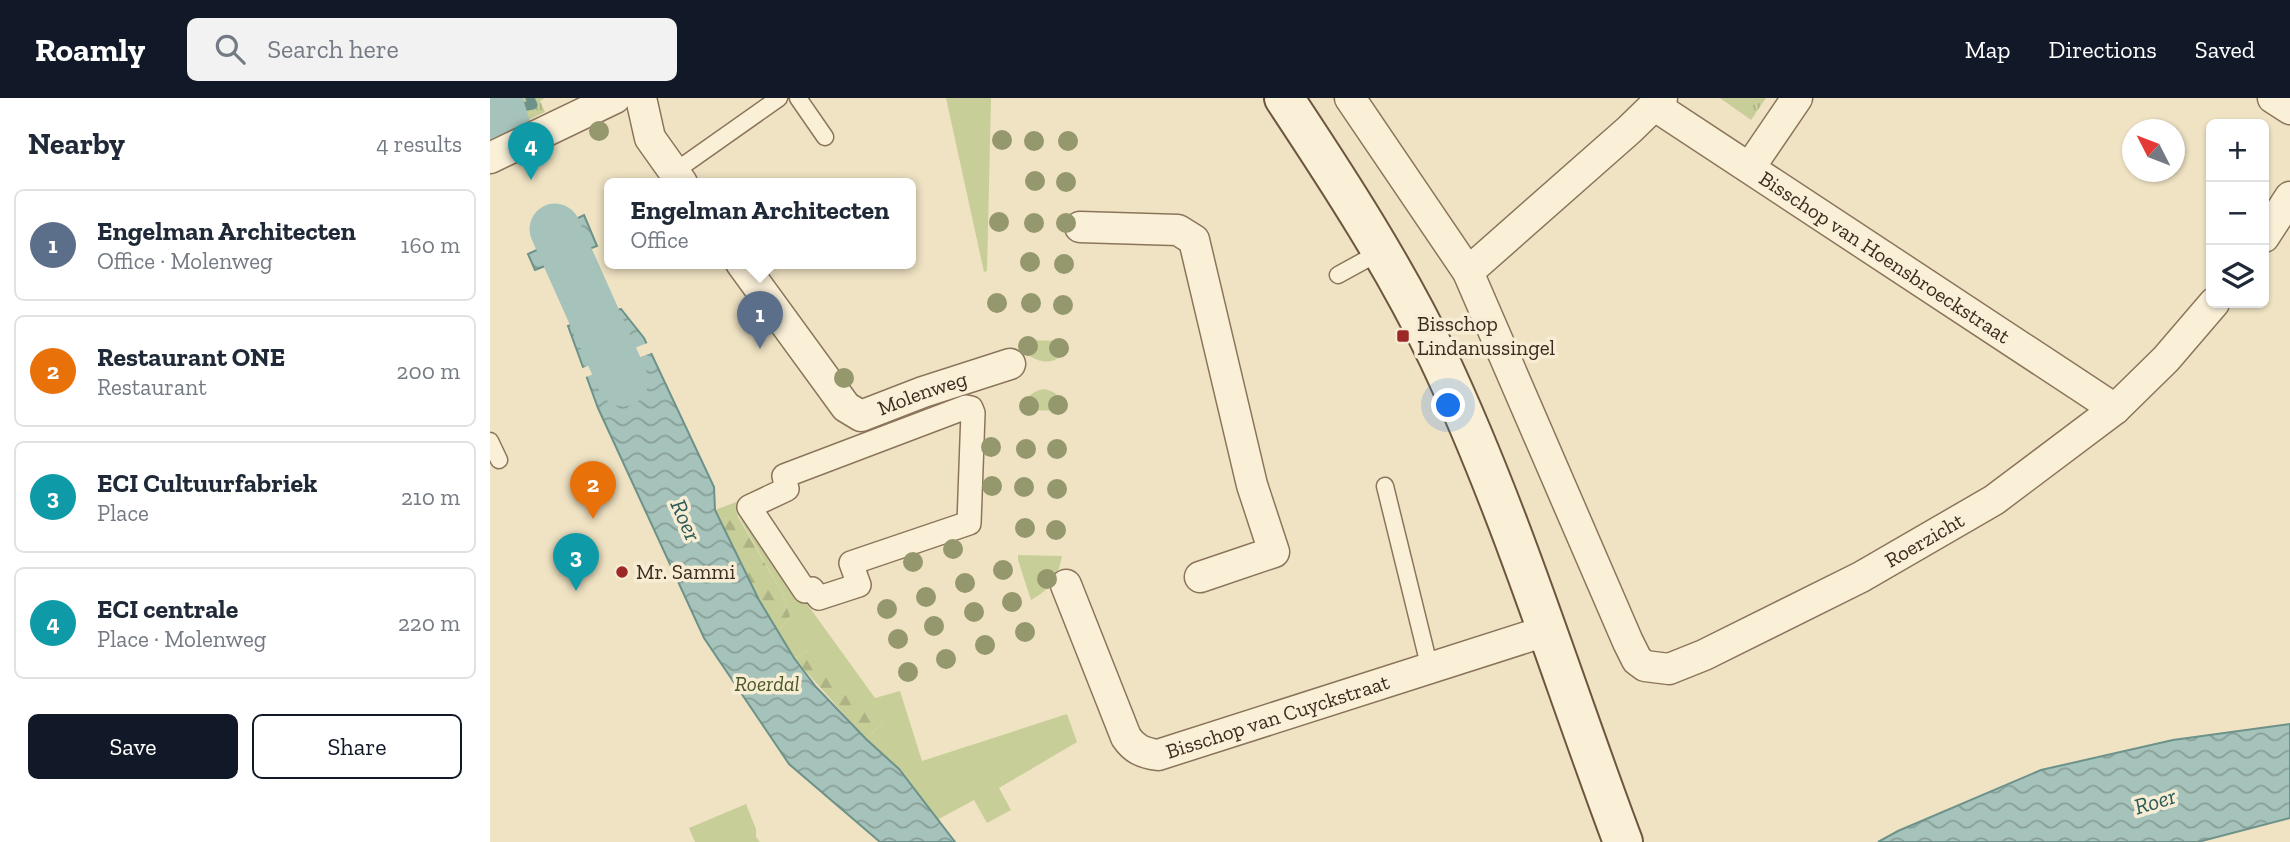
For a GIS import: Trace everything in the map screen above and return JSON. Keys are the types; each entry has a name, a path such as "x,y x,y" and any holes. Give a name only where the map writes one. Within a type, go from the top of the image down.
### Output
{"main road":[{"path":"1284,98 1331,169 1380,252 1437,355 1464,413 1549,630 1581,730 1623,842"}],"street":[{"path":"490,158 615,98"},
{"path":"641,98 650,138 678,178"},
{"path":"1350,98 1468,272 1658,102"},
{"path":"1750,167 1797,98"},
{"path":"2273,98 2290,109"},
{"name":"Bisschop van Hoensbroeckstraat","path":"1658,102 1750,167 2115,409"},
{"path":"2269,229 2290,197"},
{"path":"1080,227 1178,230 1194,240 1252,485 1274,552 1200,577"},
{"name":"Molenweg","path":"745,269 846,407 861,416 923,392 1010,364"},
{"name":"Roerzicht","path":"1468,272 1637,660 1656,669 1680,666 1861,577 1994,500 2115,409 2165,359 2210,308"},
{"path":"965,407 971,408 970,523 851,563 859,585 819,598 813,589 805,591 749,506 787,489 785,475 965,407"},
{"name":"Bisschop van Cuyckstraat","path":"1066,585 1126,737 1131,745 1143,753 1158,755 1549,630"}],"lane":[{"path":"678,178 779,98"},
{"path":"799,98 825,137"},
{"path":"1338,275 1380,252"},
{"path":"490,441 499,460"},
{"path":"1385,486 1430,669"}],"green space":[{"path":"490,98 545,98 540,101 545,112 490,138"},
{"path":"946,98 991,98 987,271 984,272"},
{"path":"1720,98 1766,98 1751,120"},
{"path":"1024,340 1066,341 1062,355 1052,361 1046,361 1027,354"},
{"path":"1043,389 1058,396 1066,411 1023,410 1029,396"},
{"path":"744,499 755,532 875,698 900,691 922,761 1067,714 1077,742 999,788 1011,810 987,823 974,800 937,820 866,739 883,722 807,651 794,658 778,633 790,616 782,593 738,515 720,520 715,510"},
{"path":"737,515 782,593 790,616 778,633 720,520"},
{"path":"1018,555 1062,556 1052,582 1031,600 1018,560"},
{"path":"807,651 883,722 866,739 794,658"},
{"path":"746,804 760,842 695,842 689,828"}],"water":[{"path":"584,215 597,246 535,270 528,254 539,249 534,239"},
{"name":"Roerdal","path":"621,309 644,338 714,487 715,510 759,600 794,658 816,687 899,769 955,842 880,842 789,764 704,638 598,408 568,326"},
{"path":"2290,724 2290,818 2198,842 1878,842 2041,770 2173,740"}],"pier":[{"path":"650,342 654,352 583,378 580,369"}],"waterway":[{"name":"Roer","path":"496,98 506,130"},
{"path":"510,109 533,105 530,98"},
{"name":"Roer","path":"555,229 623,381"}],"place":[{"name":"ECI centrale","path":"531,180"},
{"name":"Bisschop Lindanussingel","path":"1403,336"},
{"name":"Engelman Architecten","path":"760,349"},
{"name":"Restaurant ONE","path":"593,519"},
{"name":"Mr. Sammi","path":"622,572"},
{"name":"ECI Cultuurfabriek","path":"576,591"}]}
